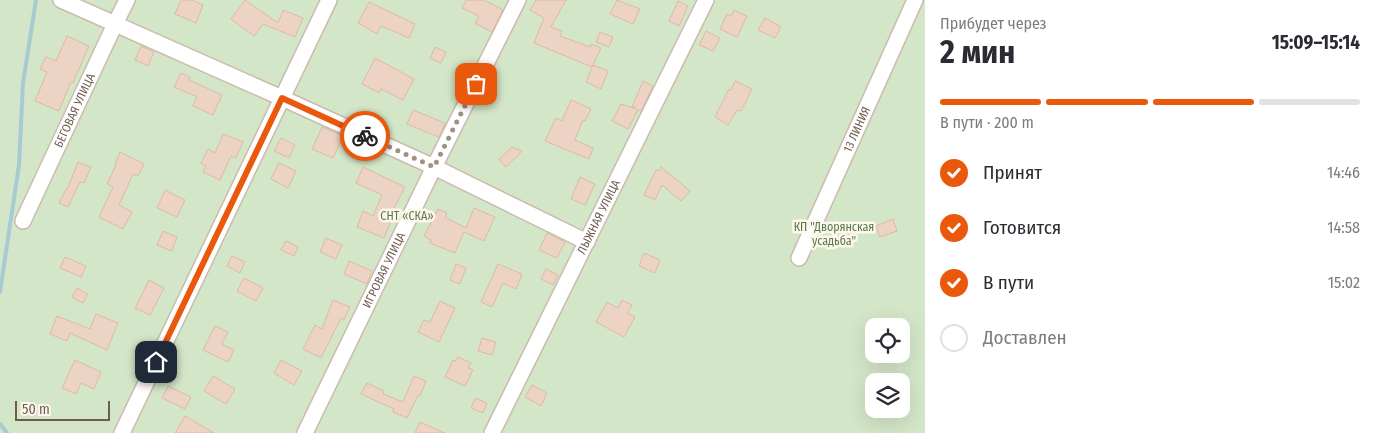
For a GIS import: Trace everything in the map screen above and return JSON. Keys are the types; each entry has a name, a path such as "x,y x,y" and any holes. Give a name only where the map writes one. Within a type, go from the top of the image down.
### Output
{"street":[{"path":"60,0 434,167 587,242"},
{"name":"БЕГОВАЯ УЛИЦА","path":"23,221 127,0"},
{"path":"122,433 329,0"},
{"name":"ИГРОВАЯ УЛИЦА","path":"305,433 434,167 518,0"},
{"name":"ЛЫЖНАЯ УЛИЦА","path":"492,433 706,0"},
{"name":"13 ЛИНИЯ","path":"799,258 915,0"}],"green space":[{"name":"СНТ «СКА»","path":"0,0 925,0 925,433 0,433"}],"building":[{"path":"181,0 192,0 203,5 196,23 175,14"},
{"path":"245,0 278,23 283,10 303,18 295,37 263,24 254,36 231,19"},
{"path":"466,0 484,0 503,10 492,32 475,23 479,16 462,8"},
{"path":"536,0 566,0 551,27 562,31 560,36 590,47 591,44 601,48 592,67 534,43 544,18 530,10"},
{"path":"617,0 640,9 633,24 610,14"},
{"path":"678,1 688,6 679,26 669,21"},
{"path":"369,2 415,24 409,38 381,26 377,34 358,23"},
{"path":"734,10 747,16 737,37 720,29 727,14 731,16"},
{"path":"765,18 781,27 775,38 758,30"},
{"path":"706,31 720,38 713,51 699,45"},
{"path":"600,32 613,37 609,47 596,42"},
{"path":"67,36 89,46 59,111 35,101 47,72 40,69 46,57 56,61"},
{"path":"141,46 154,52 148,66 135,60"},
{"path":"435,47 446,52 441,63 430,58"},
{"path":"375,58 414,79 403,100 381,89 379,93 362,84"},
{"path":"593,65 608,71 601,89 586,82"},
{"path":"181,73 190,77 189,80 222,95 213,115 193,106 197,97 174,87"},
{"path":"643,81 653,86 641,111 638,110 628,129 612,121 621,104 637,109 632,107"},
{"path":"735,81 752,89 741,111 737,110 728,125 715,117"},
{"path":"571,100 591,109 585,121 583,120 575,140 593,148 589,159 545,141 556,118 562,121"},
{"path":"413,110 445,123 439,137 407,124"},
{"path":"322,127 343,136 333,158 312,149"},
{"path":"223,134 243,142 236,158 231,156 220,180 203,172 206,166 201,163 208,149 215,153"},
{"path":"281,138 295,145 289,158 274,151"},
{"path":"512,147 522,151 506,167 499,159"},
{"path":"120,152 144,164 138,176 133,174 119,205 132,212 123,229 99,217 113,187 107,184"},
{"path":"78,162 91,167 84,183 80,182 68,207 59,203 67,190"},
{"path":"279,163 296,171 288,188 271,179"},
{"path":"363,167 405,187 387,222 390,223 384,238 357,227 363,211 373,216 382,195 356,183"},
{"path":"661,167 690,191 681,201 662,185 655,200 644,195 656,170 659,171"},
{"path":"580,177 595,184 585,205 571,199"},
{"path":"165,190 185,200 177,217 157,208"},
{"path":"474,208 495,217 484,241 464,232 455,253 430,243 431,240 424,236 438,209 447,213 445,217 466,228"},
{"path":"893,219 897,231 880,237 876,226"},
{"path":"163,231 177,237 172,251 157,245"},
{"path":"547,233 565,242 557,258 539,250"},
{"path":"326,238 342,245 336,259 320,252"},
{"path":"286,241 298,247 294,256 281,250"},
{"path":"644,253 660,260 655,273 639,266"},
{"path":"232,256 245,262 240,273 227,266"},
{"path":"65,257 86,266 81,277 60,268"},
{"path":"349,261 372,271 367,284 344,274"},
{"path":"456,264 466,268 460,284 450,280"},
{"path":"498,264 522,274 516,289 503,283 492,307 481,302"},
{"path":"546,269 558,275 553,285 541,279"},
{"path":"244,278 263,288 256,301 237,291"},
{"path":"149,280 164,288 150,315 135,308"},
{"path":"77,288 88,294 83,303 72,297"},
{"path":"333,300 350,307 344,320 341,318 321,358 303,349 315,325 322,329"},
{"path":"622,300 632,305 627,313 635,317 624,337 596,322 607,302 618,308"},
{"path":"440,301 455,308 439,342 418,332 424,320 430,322"},
{"path":"96,314 118,323 107,350 70,333 67,341 50,334 57,316 90,329"},
{"path":"215,326 228,332 222,344 234,350 228,362 203,350"},
{"path":"482,338 496,342 492,355 478,351"},
{"path":"458,357 471,363 468,368 473,370 465,386 445,377 453,360 456,361"},
{"path":"75,360 101,372 94,389 81,383 76,394 62,388"},
{"path":"281,360 302,371 294,385 274,373"},
{"path":"213,376 235,389 226,404 204,391"},
{"path":"414,376 426,381 420,396 418,395 407,418 393,412 394,409 361,394 367,383 384,391 383,394 403,402"},
{"path":"532,385 547,393 541,406 525,397"},
{"path":"168,386 191,397 185,409 162,398"},
{"path":"475,398 487,403 483,413 471,408"},
{"path":"185,416 214,433 175,433"},
{"path":"420,422 445,433 415,433"}],"waterway":[{"path":"0,292 19,165 23,83 36,0"},
{"path":"0,424 7,433"}],"way so far":[{"path":"365,136 434,167 476,84"}],"route":[{"path":"156,362 282,98 365,136"}],"park label":[{"name":"КП \"Дворянская усадьба\"","path":"834,234"}]}
